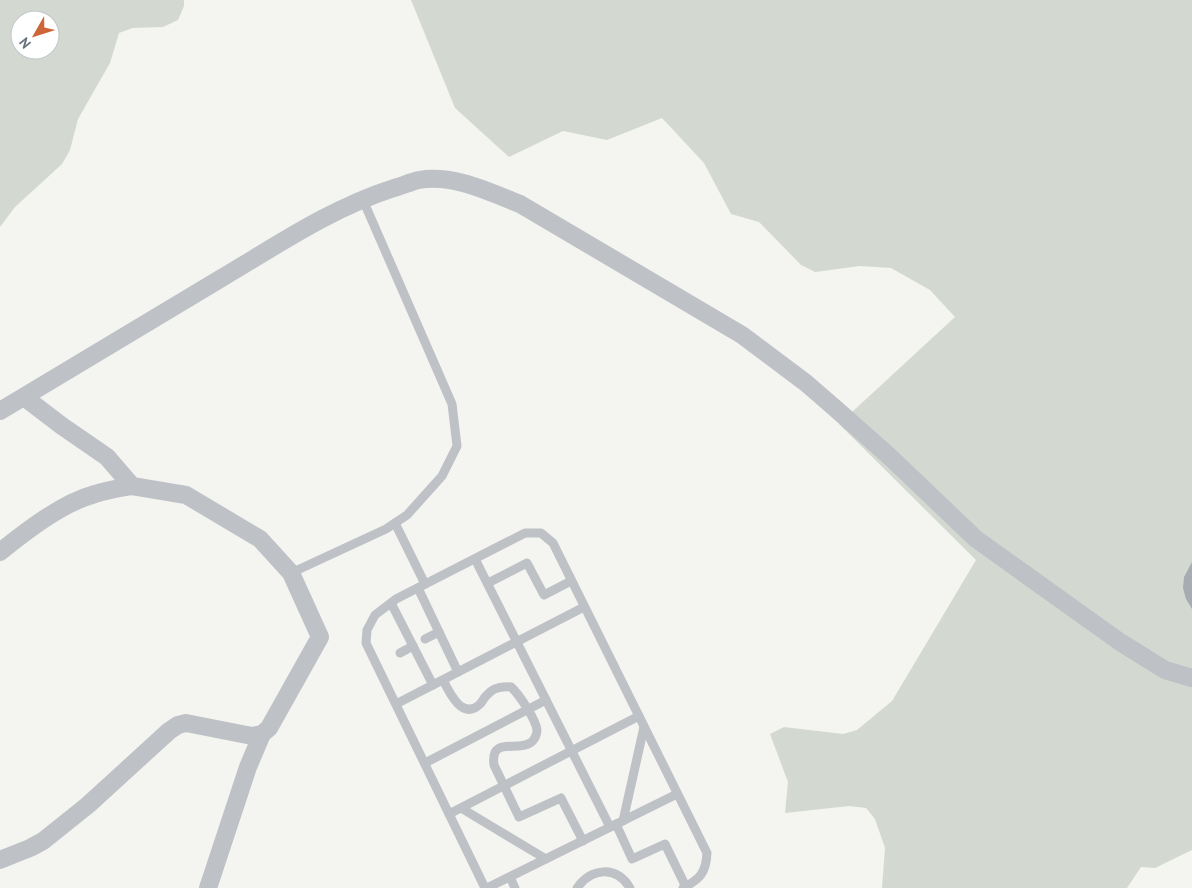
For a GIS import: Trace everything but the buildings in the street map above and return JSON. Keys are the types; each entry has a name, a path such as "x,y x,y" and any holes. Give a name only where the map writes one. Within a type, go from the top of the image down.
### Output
{"street":[{"path":"0,411 301,230 363,200 419,180 450,180 520,204 742,334 806,383 836,409 889,456 976,539 1120,642 1165,670 1192,678"},
{"path":"24,397 107,457 132,486"},
{"path":"0,552 28,529 62,509 93,494 132,486 186,496 260,539 291,573 320,637 269,728 262,734 248,767 208,888"},
{"path":"0,860 43,841 88,805 178,724 186,723 252,736 262,734"}],"lane":[{"path":"291,573 386,529 407,515 442,476 457,446 452,404 363,200"},
{"path":"395,523 439,632 458,672"},
{"path":"475,559 572,751 616,824 632,859 665,844 684,887 696,882 707,867 707,853 678,794 552,543 541,533 525,534 475,559 422,586 391,603 375,614 367,630 366,642 486,888 583,841 616,824 678,794"},
{"path":"488,584 527,564 544,595 571,581"},
{"path":"391,603 433,686"},
{"path":"396,704 584,607"},
{"path":"425,639 439,632"},
{"path":"400,653 413,646"},
{"path":"443,680 452,698 466,709 474,709 486,696 502,686 511,687 519,694 537,729 536,737 530,743 522,746 505,745 496,751 493,758 494,765 519,817 561,798 583,841"},
{"path":"425,763 546,700"},
{"path":"449,814 639,716"},
{"path":"616,824 644,727"},
{"path":"461,808 546,859"},
{"path":"577,888 583,879 602,871 613,873 622,878 630,888"},
{"path":"510,876 516,888"}],"shaded area":[{"path":"0,0 184,0 184,6 178,20 163,27 133,28 119,33 110,63 78,119 70,150 62,164 15,207 0,227"},
{"path":"411,0 1192,0 1192,850 1155,868 1141,867 1127,888 882,888 885,848 875,819 866,808 849,806 785,813 788,782 770,734 784,727 843,734 857,730 892,701 976,560 839,424 955,317 930,290 891,268 860,266 815,272 801,265 759,222 731,214 704,163 662,118 607,140 563,131 509,157 455,108"}]}
